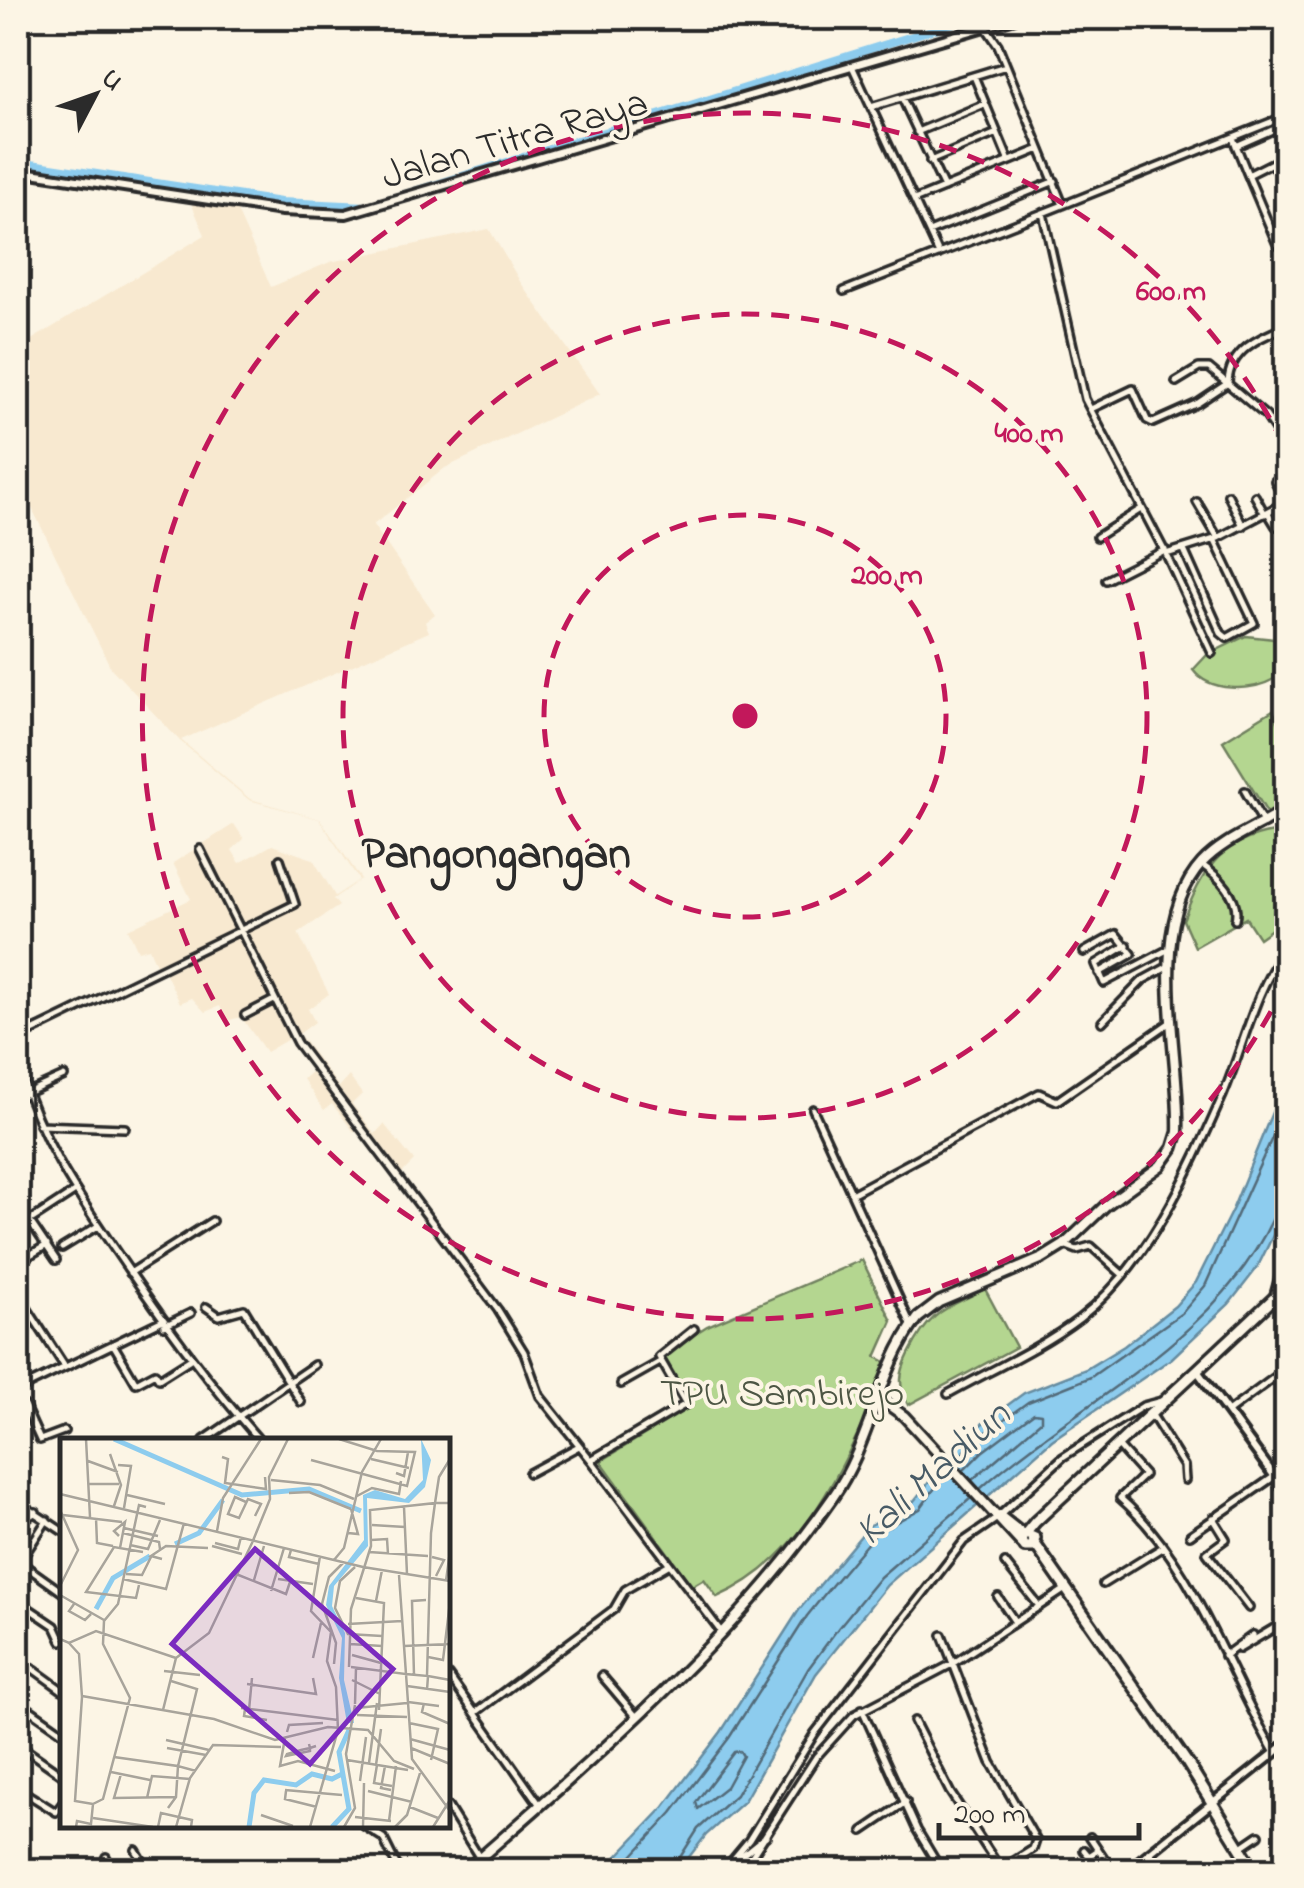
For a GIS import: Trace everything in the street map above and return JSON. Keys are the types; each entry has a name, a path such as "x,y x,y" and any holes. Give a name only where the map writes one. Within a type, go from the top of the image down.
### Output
{"highway":[{"path":"1254,1870 1213,1804 1028,1541 1043,1515 1286,1287"}],"main road":[{"path":"466,1870 636,1715 780,1572 836,1492 912,1326 940,1302 1043,1258 1064,1245 1160,1166 1174,1148 1178,1122 1169,948 1179,908 1201,864 1286,809"},
{"path":"880,1399 927,1442 995,1516 1028,1541"}],"street":[{"name":"Jalan Titra Raya","path":"18,171 282,211 346,214 1015,18"},
{"path":"985,26 1006,66 1063,204"},
{"path":"852,66 940,254"},
{"path":"871,108 1006,66"},
{"path":"974,76 1009,162"},
{"path":"902,98 944,188"},
{"path":"917,132 985,104"},
{"path":"844,291 1286,116"},
{"path":"1236,146 1286,124"},
{"path":"930,161 996,133"},
{"path":"1233,138 1277,244 1286,245"},
{"path":"914,200 1040,149"},
{"path":"1248,175 1286,156"},
{"path":"1273,162 1286,193"},
{"path":"929,232 1054,181"},
{"path":"1043,213 1072,354 1091,408 1166,552 1212,653"},
{"path":"1091,408 1134,389 1147,420 1154,423 1198,403 1228,382 1230,364 1237,355 1286,326"},
{"path":"1176,382 1204,367 1228,382 1266,416 1286,447"},
{"path":"1106,580 1166,552 1216,538 1279,506 1286,501 1275,481"},
{"path":"1228,494 1244,526"},
{"path":"1256,496 1276,526"},
{"path":"1184,550 1220,633 1227,638 1254,625 1197,502"},
{"path":"1279,506 1286,516"},
{"path":"1097,537 1142,509"},
{"path":"1244,791 1264,824"},
{"path":"200,849 297,1042 498,1310 524,1352 540,1396 722,1633"},
{"path":"18,1038 296,902 280,858"},
{"path":"1201,864 1223,883 1236,904 1235,920"},
{"path":"1084,952 1116,934 1128,945 1139,965"},
{"path":"1128,945 1096,964 1106,983 1169,948"},
{"path":"948,1394 1061,1331 1100,1300 1122,1274 1167,1211 1225,1090 1263,984 1286,948"},
{"path":"1112,954 1122,974"},
{"path":"1099,973 1132,954"},
{"path":"1102,1022 1143,980 1170,966"},
{"path":"244,1015 274,1000"},
{"path":"855,1192 1039,1093 1057,1101 1173,1021"},
{"path":"18,1066 39,1126 74,1192 162,1324 257,1438"},
{"path":"18,1096 64,1076"},
{"path":"813,1109 855,1192 912,1326"},
{"path":"39,1126 125,1128"},
{"path":"31,1220 74,1192"},
{"path":"18,1204 56,1260"},
{"path":"130,1273 212,1222"},
{"path":"62,1248 98,1226"},
{"path":"18,1262 47,1245"},
{"path":"1064,1245 1077,1250 1091,1246 1122,1274"},
{"path":"1286,1253 1273,1299 1286,1314"},
{"path":"18,1294 65,1367"},
{"path":"206,1307 219,1316 244,1309 301,1402"},
{"path":"18,1390 191,1312"},
{"path":"621,1384 660,1362 663,1351 694,1328"},
{"path":"113,1344 136,1383 155,1373 159,1379 190,1360"},
{"path":"591,1460 686,1404 660,1362"},
{"path":"207,1438 314,1365"},
{"path":"1229,1411 1286,1369"},
{"path":"1198,1372 1286,1492"},
{"path":"724,1870 838,1701 964,1541 1063,1457 1143,1406 1170,1399"},
{"path":"18,1407 24,1405 40,1440 64,1431"},
{"path":"1152,1416 1184,1466 1184,1480"},
{"path":"529,1473 580,1446"},
{"path":"1118,1447 1144,1476 1120,1498 1163,1547 1275,1753"},
{"path":"1190,1535 1275,1476"},
{"path":"18,1502 60,1529"},
{"path":"18,1523 36,1512"},
{"path":"1213,1518 1226,1539 1208,1553 1249,1608"},
{"path":"48,1520 19,1564 60,1591"},
{"path":"1104,1584 1163,1547"},
{"path":"1005,1563 1038,1606"},
{"path":"475,1713 614,1608 625,1590 668,1565"},
{"path":"743,1870 827,1742 862,1709 952,1664 1064,1590"},
{"path":"998,1597 1016,1622"},
{"path":"18,1601 55,1626 60,1637"},
{"path":"1224,1656 1286,1621"},
{"path":"914,1721 950,1792 1001,1870 1036,1843 990,1762 942,1635"},
{"path":"1238,1649 1237,1645 1253,1635"},
{"path":"18,1658 60,1689"},
{"path":"602,1676 636,1715"},
{"path":"450,1679 540,1805"},
{"path":"18,1701 60,1731"},
{"path":"862,1709 941,1870"},
{"path":"18,1744 60,1775"},
{"path":"1128,1870 1286,1744"},
{"path":"18,1788 56,1812 60,1807"},
{"path":"863,1832 906,1802"},
{"path":"450,1811 487,1870"},
{"path":"367,1828 383,1838 399,1870"},
{"path":"724,1870 768,1835"},
{"path":"1240,1848 1259,1835"},
{"path":"1090,1837 1112,1870"},
{"path":"136,1850 148,1870"},
{"path":"1084,1850 1089,1856 1098,1850"},
{"path":"1150,1854 1162,1870"},
{"path":"106,1856 113,1870"},
{"path":"751,1861 759,1870"}],"shaded area":[{"path":"191,203 236,209 271,287 330,262 489,229 521,283 600,394 445,468 373,525 435,614 425,622 429,632 181,740 250,799 320,819 361,879 333,899 339,906 298,933 329,994 308,1009 315,1022 299,1034 339,1087 349,1076 362,1094 352,1104 375,1134 384,1124 414,1161 395,1180 358,1128 354,1132 332,1104 324,1110 303,1079 314,1069 290,1038 266,1052 241,1017 226,1021 220,1006 205,1012 192,998 180,1003 165,972 160,974 149,948 138,951 128,929 191,899 173,863 234,824 244,839 232,850 240,863 272,845 313,859 335,896 359,880 319,819 249,800 180,741 111,668 18,480 18,348 205,235"}],"green space":[{"path":"1246,636 1274,639 1283,657 1275,665 1274,679 1231,688 1209,683 1193,670 1207,655"},
{"path":"1273,710 1286,741 1286,805 1269,816 1223,741"},
{"path":"1274,832 1286,855 1286,919 1259,938 1246,918 1195,947 1183,920 1205,873 1239,843"},
{"name":"TPU Sambirejo","path":"862,1260 892,1321 876,1357 889,1364 842,1465 802,1529 750,1579 717,1597 704,1579 692,1586 601,1461 693,1405 662,1355 707,1326"},
{"path":"985,1289 1016,1347 908,1405 901,1385 902,1374 924,1329 948,1307"}],"water":[{"path":"1286,1078 1286,1209 1257,1268 1229,1304 1171,1359 1052,1440 887,1585 816,1674 744,1801 706,1835 679,1870 604,1870 664,1807 721,1732 799,1610 869,1526 913,1502 967,1435 1024,1393 1086,1369 1124,1346 1175,1306 1196,1282 1233,1208"}],"waterway":[{"path":"18,162 281,202 366,206 970,18"}],"district":[{"name":"Pangongangan","path":"496,851"}],"water label":[{"name":"Kali Madiun","path":"931,1471"}]}
